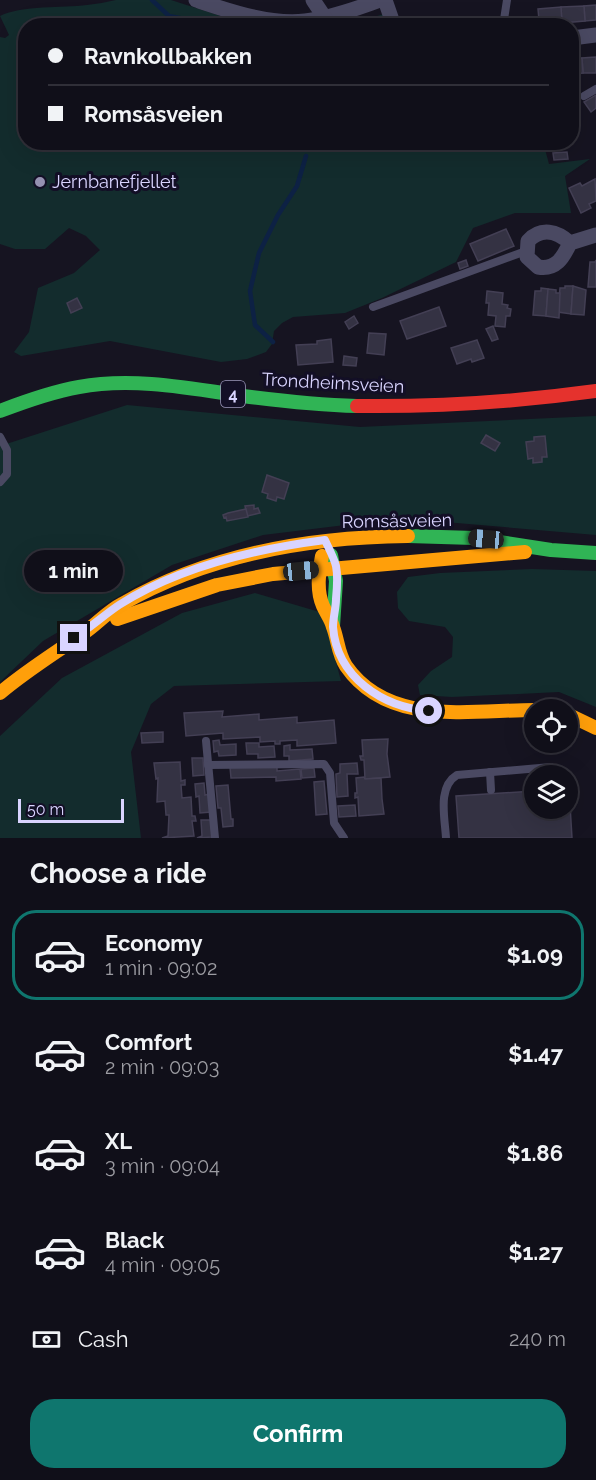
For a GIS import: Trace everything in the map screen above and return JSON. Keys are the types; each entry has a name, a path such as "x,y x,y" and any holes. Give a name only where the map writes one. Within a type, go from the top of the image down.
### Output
{"main road":[{"name":"Trondheimsveien","path":"0,411 27,400 63,390 114,383 151,383 275,400 344,406 443,405 596,391"},
{"name":"Romsåsveien","path":"0,693 43,658 128,601 203,567 266,549 325,540 395,537 500,540 550,550 596,553"},
{"path":"325,540 336,567 333,626"},
{"path":"325,540 319,569 321,601 333,626 341,656 351,673 367,689 390,702 415,710 524,710"},
{"name":"Romsåsveien","path":"85,632 158,604 217,585 273,574 550,550"},
{"path":"578,718 596,728"}],"street":[{"path":"196,0 234,12 266,18"},
{"path":"313,0 325,18 347,5 380,0"},
{"path":"385,0 391,18"},
{"path":"579,37 596,35"},
{"path":"570,243 557,233 541,232 528,241 527,257 534,265 546,268 558,262 570,243 596,235"}],"lane":[{"path":"504,18 507,0"},
{"path":"584,96 596,89"},
{"path":"373,307 526,251"},
{"path":"0,437 7,450 7,474 0,482"},
{"path":"206,741 215,838"},
{"path":"208,765 324,764 330,774 334,823 344,838"},
{"path":"446,838 444,798 447,784 457,775 524,769"},
{"path":"490,772 491,790"}],"green space":[{"path":"116,0 171,0 227,18 18,18 18,150 452,150 453,152 459,150 545,150 549,164 590,159 565,176 571,213 515,213 473,228 456,262 382,298 345,313 293,317 274,331 272,344 266,352 247,359 221,362 110,341 21,356 14,352 29,332 38,288 74,273 100,250 86,236 69,228 45,249 15,249 0,244 0,37 5,38 9,35 0,16 31,8 87,5"},
{"path":"384,14 385,18 370,18"},
{"path":"127,405 360,427 596,416 596,535 445,522 370,522 263,535 172,565 43,641 0,682 0,446"},
{"path":"532,569 596,571 596,707 559,692 452,697 420,695 418,685 431,671 452,657 453,637 445,627 409,621 398,608 397,592 408,577 440,573"},
{"path":"255,593 323,613 341,681 174,686 151,704 131,752 141,838 0,838 0,736 62,678 182,613"}],"building":[{"path":"596,5 596,20 585,21 584,6"},
{"path":"584,6 585,21 579,22 579,18 562,18 561,7"},
{"path":"561,7 562,18 539,18 538,9"},
{"path":"596,57 596,73 583,73 582,58"},
{"path":"579,58 582,58 583,73 579,73"},
{"path":"596,95 596,108 591,112 584,102"},
{"path":"567,152 568,159 554,160 553,153"},
{"path":"595,179 596,201 589,204 591,208 581,213 569,188 580,183 582,186"},
{"path":"506,229 514,246 478,261 470,244"},
{"path":"466,260 468,266 460,269 458,263"},
{"path":"596,260 596,287 588,287 590,262"},
{"path":"565,286 573,286 571,314 558,312 560,288 565,288"},
{"path":"573,286 586,290 584,315 571,314"},
{"path":"541,288 548,289 546,316 533,315 535,291 541,291"},
{"path":"548,289 560,293 559,318 546,316"},
{"path":"487,291 503,293 502,304 508,305 507,308 511,309 510,316 506,316 505,327 495,326 496,316 488,315"},
{"path":"77,298 82,308 71,313 67,303"},
{"path":"439,307 446,326 407,339 400,321"},
{"path":"354,316 358,323 349,329 345,322"},
{"path":"493,326 498,339 492,341 486,329"},
{"path":"369,333 386,334 384,355 367,353"},
{"path":"331,339 333,362 298,365 296,345 317,344 317,341"},
{"path":"477,340 484,358 472,362 471,359 457,364 451,348"},
{"path":"344,356 357,358 356,366 343,365"},
{"path":"486,435 500,443 495,451 481,443"},
{"path":"545,436 547,457 542,457 542,462 533,463 533,458 528,459 526,442 534,441 534,437"},
{"path":"267,475 289,483 284,499 277,497 276,501 267,498 268,494 262,492"},
{"path":"254,505 254,509 258,508 260,513 247,516 245,506"},
{"path":"246,509 248,517 227,521 223,515 228,513"},
{"path":"223,711 222,717 259,714 259,720 297,717 297,723 334,720 336,743 297,746 297,740 280,741 280,744 275,744 275,741 260,742 260,737 223,739 223,733 186,736 184,713"},
{"path":"163,732 163,742 142,743 141,733"},
{"path":"388,739 390,777 365,779 364,760 361,760 360,756 363,756 362,740"},
{"path":"219,740 220,745 236,744 236,755 219,756 218,751 214,752 213,741"},
{"path":"246,743 259,743 259,747 274,746 275,757 258,758 258,754 247,754"},
{"path":"290,745 290,750 312,749 313,759 289,761 289,756 284,756 284,746"},
{"path":"192,758 203,758 204,775 193,776"},
{"path":"180,762 181,781 185,780 185,785 181,785 182,798 191,797 192,816 195,816 196,821 192,821 194,836 162,838 168,836 169,815 166,815 165,801 157,802 158,778 156,779 154,763"},
{"path":"357,763 358,774 347,774 348,796 337,797 336,774 340,773 340,764"},
{"path":"277,766 277,771 300,769 301,779 276,781 276,777 231,778 230,767"},
{"path":"314,768 315,777 302,778 301,769"},
{"path":"364,777 365,779 381,778 384,814 359,816 358,797 355,798 356,778"},
{"path":"324,781 327,814 316,815 314,782"},
{"path":"204,783 205,795 209,794 211,812 200,813 199,796 196,797 195,784"},
{"path":"228,785 233,826 223,827 216,786"},
{"path":"524,792 524,819 571,819 572,838 459,838 456,796"},
{"path":"355,805 356,816 339,817 338,806"},
{"path":"201,820 211,820 212,837 197,838 202,836"}],"waterway":[{"path":"152,0 169,16 179,18"},
{"path":"273,342 255,325 250,291 259,253 278,215 297,186 306,156"}],"traffic: fast":[{"path":"0,411 69,389 119,383 161,385 285,401 357,406"},
{"path":"408,536 474,538 551,550 596,553"},
{"path":"331,555 336,581 333,626"}],"traffic: slow":[{"path":"0,693 117,607 189,572 260,552 297,545 334,540 408,536"},
{"path":"117,619 217,585 273,574 525,552"},
{"path":"322,556 319,594 332,624 343,661 364,685 384,699 407,707 432,711 524,710"},
{"path":"578,719 596,728"}],"traffic: jam":[{"path":"357,406 476,403 596,391"}],"place":[{"name":"Jernbanefjellet","path":"40,182"}],"route":[{"path":"74,638 119,605 179,576 227,558 266,549 325,540 336,567 333,626 338,648 345,664 358,682 377,696 401,706 429,711"}]}
